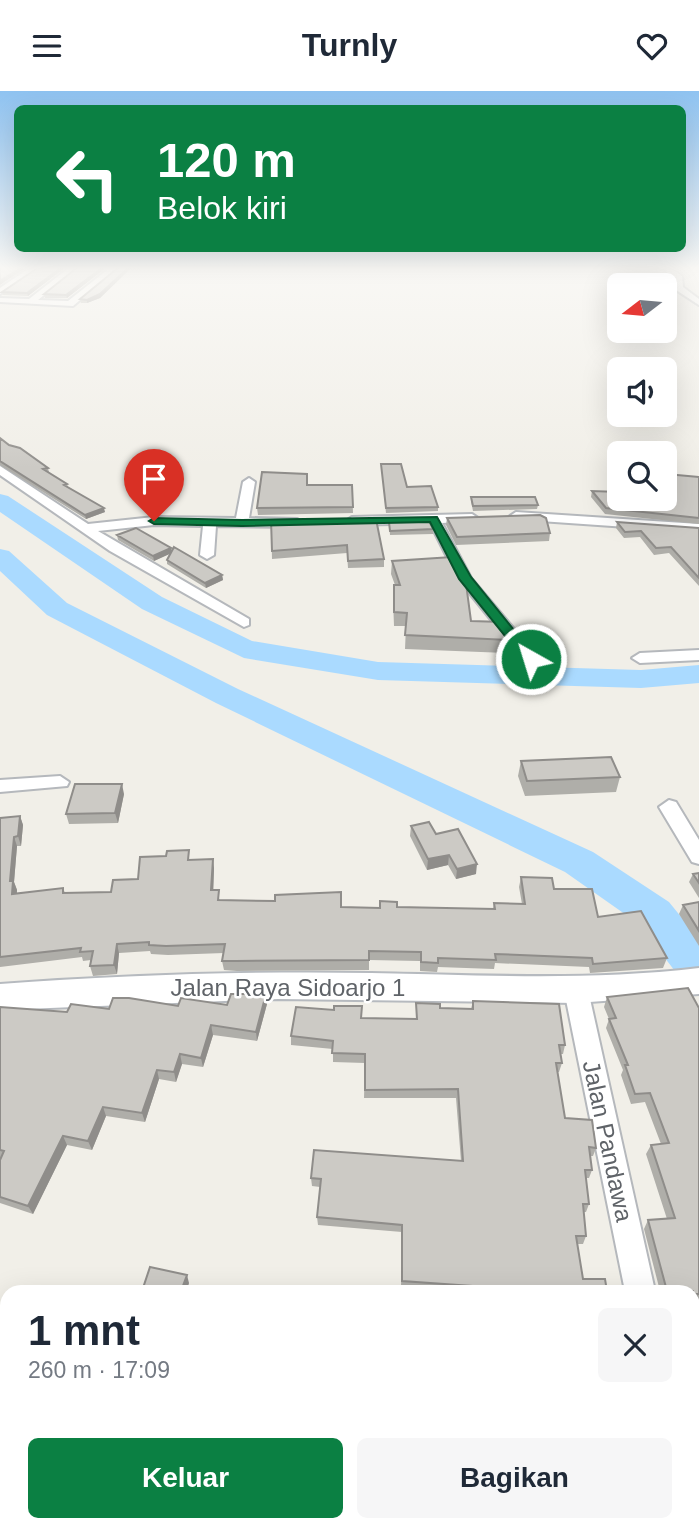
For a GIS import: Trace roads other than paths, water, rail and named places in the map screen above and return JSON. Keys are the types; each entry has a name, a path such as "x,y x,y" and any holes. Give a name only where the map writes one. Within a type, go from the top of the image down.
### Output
{"street":[{"path":"0,470 9,487 85,528 244,622"},
{"path":"242,523 248,482"},
{"path":"343,521 561,517 699,528"},
{"path":"434,519 465,579 531,659"},
{"path":"85,528 154,521 317,522"},
{"path":"207,555 211,531 209,523"},
{"path":"640,658 699,655"},
{"path":"0,786 60,782"},
{"path":"669,807 699,857"},
{"path":"576,989 693,982"},
{"name":"Jalan Raya Sidoarjo 1","path":"0,997 135,987 266,984 576,989"},
{"name":"Jalan Pandawa","path":"576,989 639,1285"}],"waterway":[{"path":"0,501 152,603 244,649 378,671 641,679 699,674"},
{"path":"0,557 57,609 227,696 579,862 654,913 699,970"}]}
